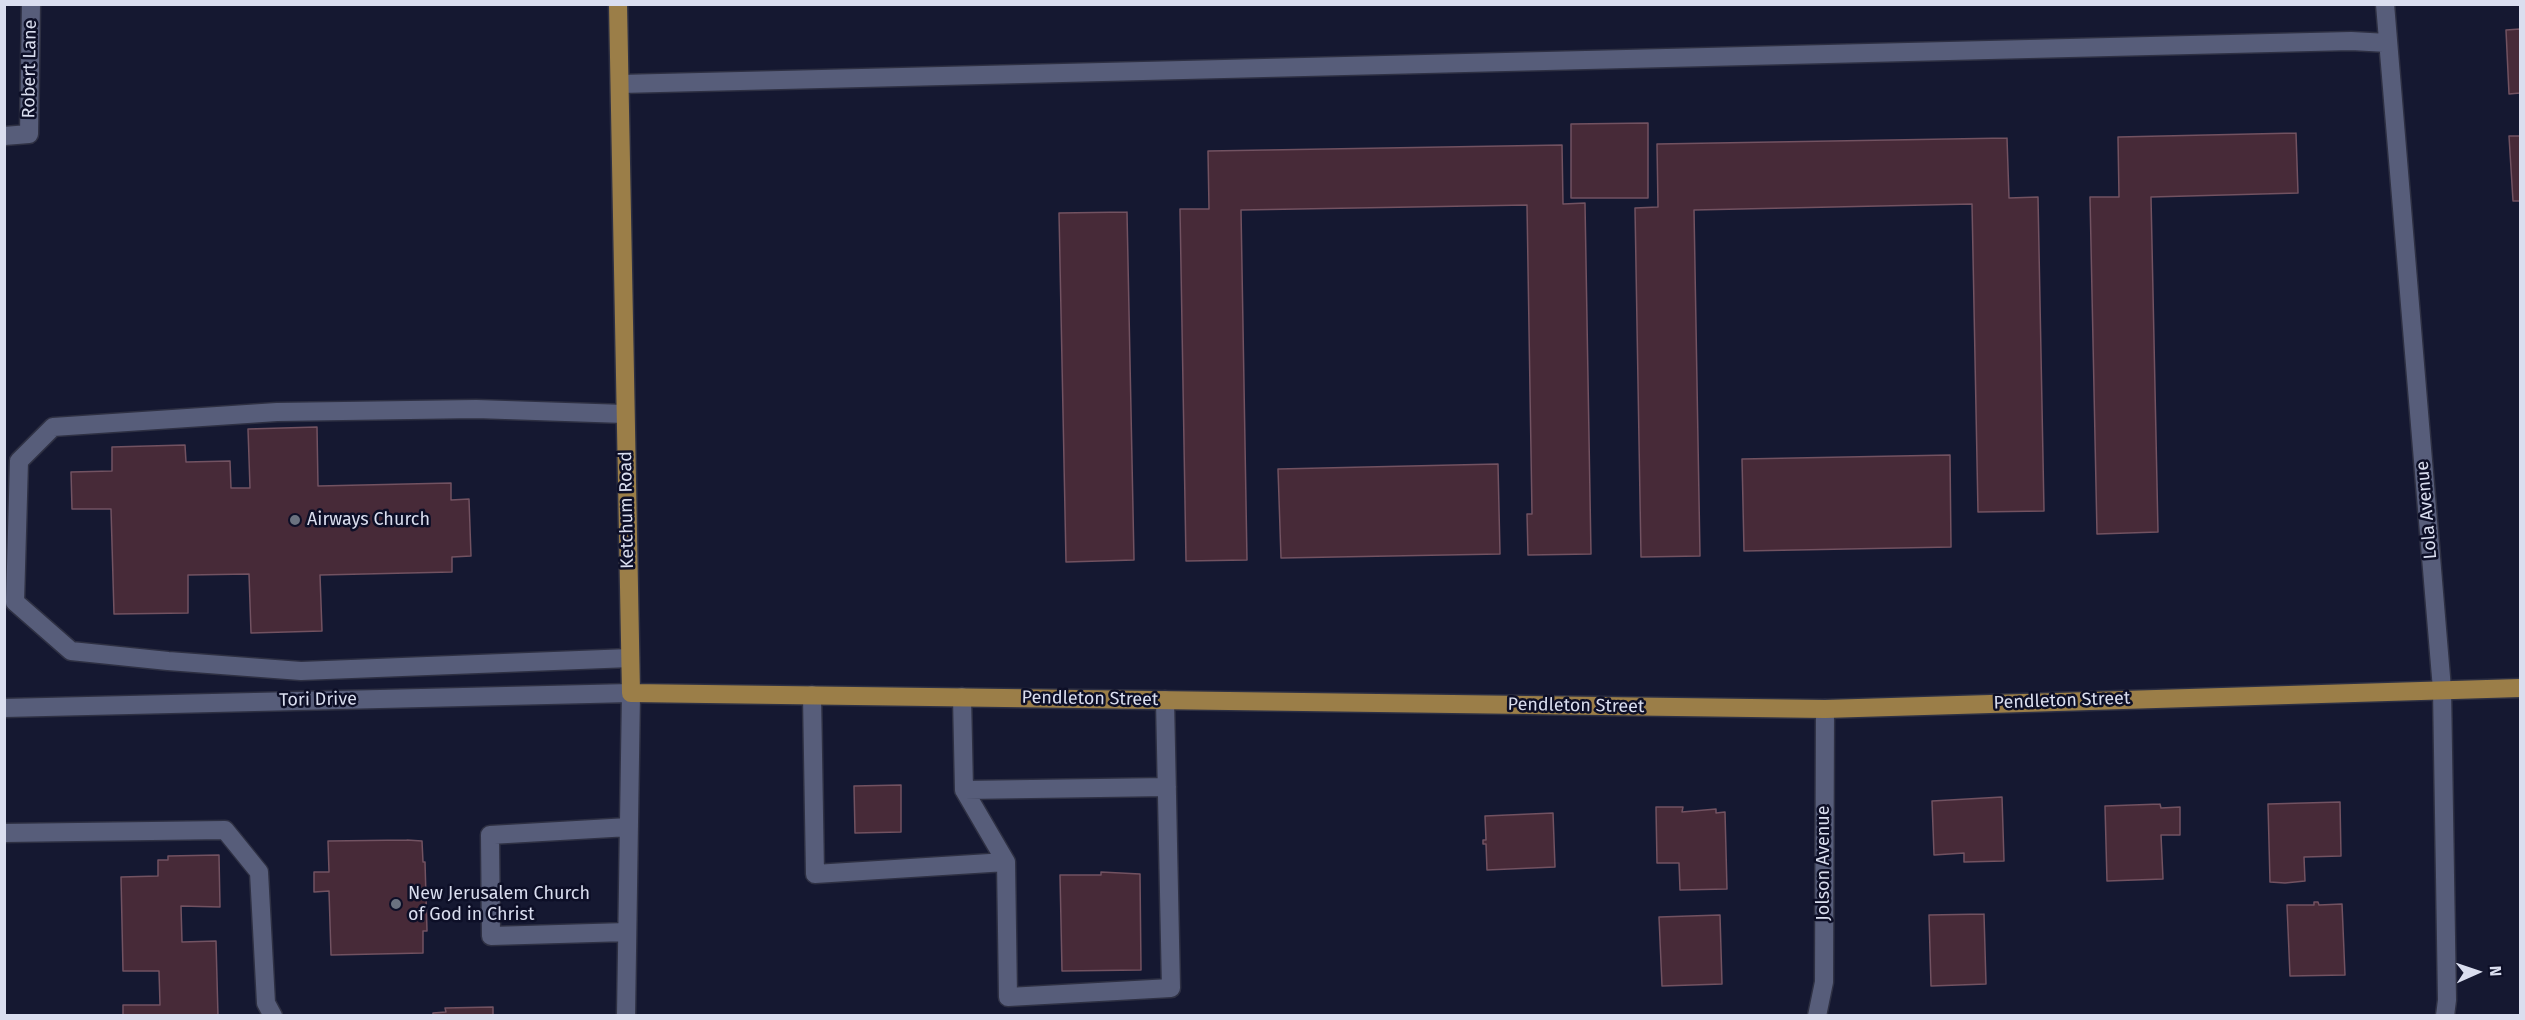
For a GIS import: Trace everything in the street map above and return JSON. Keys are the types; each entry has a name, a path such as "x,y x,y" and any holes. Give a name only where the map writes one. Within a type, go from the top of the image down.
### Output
{"main road":[{"name":"Ketchum Road","path":"618,4 631,693"},
{"name":"Pendleton Street","path":"631,693 1824,709 2520,688"}],"street":[{"name":"Robert Lane","path":"4,135 28,134 32,4"},
{"name":"Lola Avenue","path":"2385,4 2442,689 2445,1016"},
{"path":"620,84 2339,42 2388,44"},
{"path":"626,414 476,410 277,412 53,427 18,461 15,602 71,651 168,661 301,670 630,658"},
{"name":"Tori Drive","path":"4,708 631,693"},
{"name":"Ketchum Road","path":"626,1016 631,693"},
{"path":"812,695 815,874 1006,862"},
{"path":"962,697 964,790 1006,862 1008,997 1171,988 1165,700"},
{"name":"Jolson Avenue","path":"1817,1016 1824,982 1824,709"},
{"path":"964,790 1167,787"},
{"path":"627,932 491,936 490,836 629,827"},
{"path":"4,833 225,830 259,872 266,1003 273,1016"}],"building":[{"path":"2520,29 2520,93 2509,94 2506,30"},
{"path":"1648,123 1648,198 1571,198 1571,124"},
{"path":"2296,133 2298,193 2151,197 2158,532 2097,534 2090,197 2119,197 2118,137"},
{"path":"2509,136 2520,136 2520,201 2513,201"},
{"path":"2007,138 2009,198 2038,197 2044,511 1978,512 1972,204 1694,210 1700,556 1641,557 1635,208 1658,207 1657,144"},
{"path":"1562,145 1563,204 1585,203 1591,554 1528,555 1527,514 1532,514 1527,205 1241,210 1247,560 1186,561 1180,209 1209,209 1208,151"},
{"path":"1127,212 1134,560 1066,562 1059,213"},
{"path":"317,427 318,486 451,483 451,500 469,499 471,556 452,557 452,572 320,575 322,631 251,633 249,574 188,575 188,613 114,614 111,509 72,509 71,472 112,471 112,447 185,445 186,462 230,461 231,488 250,488 248,429"},
{"path":"1950,455 1951,547 1744,551 1742,459"},
{"path":"1498,464 1500,554 1281,558 1278,469"},
{"path":"901,785 901,832 855,833 854,786"},
{"path":"2002,797 2004,861 1964,862 1964,853 1934,855 1932,801"},
{"path":"2340,802 2341,856 2304,857 2305,881 2270,882 2268,804"},
{"path":"2160,804 2161,808 2180,807 2180,835 2161,835 2163,879 2107,881 2105,806"},
{"path":"1656,807 1683,807 1682,812 1716,809 1716,813 1725,812 1727,889 1680,890 1679,863 1657,863"},
{"path":"1553,813 1555,867 1487,870 1486,844 1483,844 1483,840 1486,840 1485,816"},
{"path":"328,841 422,841 423,862 425,862 427,931 423,931 423,953 331,955 329,891 314,892 314,872 329,872"},
{"path":"219,855 220,907 181,906 182,942 216,941 218,1016 123,1016 123,1005 160,1005 159,971 123,971 121,877 158,876 158,860 168,860 168,856"},
{"path":"1101,872 1140,874 1141,970 1062,971 1060,875 1101,875"},
{"path":"2314,902 2318,902 2319,905 2342,904 2345,975 2290,976 2287,905 2314,905"},
{"path":"1984,914 1986,984 1931,986 1929,915"},
{"path":"1720,915 1722,984 1662,986 1659,917"},
{"path":"493,1007 493,1016 433,1016 433,1013 446,1012 445,1008"}],"place":[{"name":"Airways Church","path":"295,520"},
{"name":"New Jerusalem Church of God in Christ","path":"396,904"}]}
